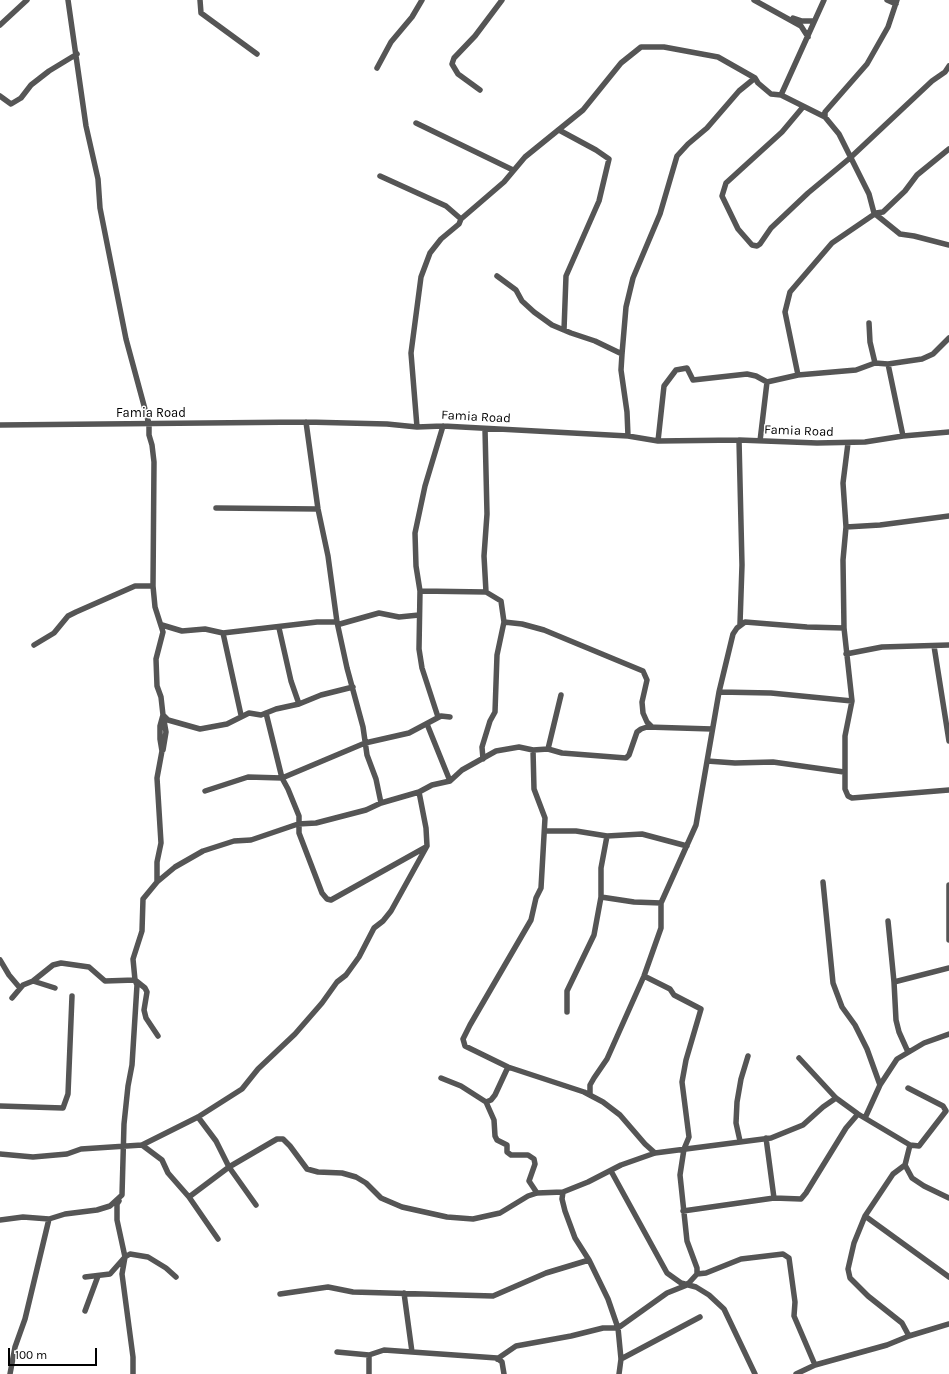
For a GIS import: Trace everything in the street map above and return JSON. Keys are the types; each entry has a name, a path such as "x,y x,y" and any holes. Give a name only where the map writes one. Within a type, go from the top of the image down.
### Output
{"street":[{"path":"0,25 27,0"},
{"path":"68,0 77,54 86,126 98,179 102,216 122,311 126,339 149,424 149,434 154,462 153,586 155,607 162,625 161,641 156,659 157,686 161,697 166,732 158,770 157,803 161,843 157,862 157,882"},
{"path":"200,0 201,13 258,54"},
{"path":"377,68 391,42 412,17 422,0"},
{"path":"480,90 458,74 452,64 454,58 475,36 502,0"},
{"path":"754,0 801,26 808,37"},
{"path":"780,95 824,0"},
{"path":"824,117 825,112 866,64 888,27 897,2 887,0"},
{"path":"783,15 802,21 814,21"},
{"path":"417,427 411,353 421,277 430,253 441,239 504,182 525,157 559,130 591,101 621,63 641,47 664,47 718,57 756,78 758,83 771,94 780,95 824,117 839,134 869,194 874,213 876,213 900,234 949,245"},
{"path":"0,96 11,104 21,98 31,85 49,71 77,54"},
{"path":"803,107 782,132 726,183 722,196 738,229 752,244 757,246 772,228 808,193 850,158 932,81 945,72 949,66"},
{"path":"628,436 628,412 621,370 626,307 633,278 660,214 677,156 688,144 707,128 739,90 756,78"},
{"path":"416,123 514,170"},
{"path":"559,130 596,150 609,159 600,201 566,276 564,330"},
{"path":"798,375 785,312 790,292 832,243 876,213 883,212 905,192 917,175 949,149"},
{"path":"380,176 446,206 462,219"},
{"path":"497,276 516,290 522,301 534,312 552,325 595,341 622,354"},
{"path":"869,323 870,342 875,362"},
{"path":"658,441 664,386 676,370 687,368 693,380 747,374 756,376 767,382 798,375 856,370 875,362 888,364 922,359 933,354 949,338"},
{"path":"888,364 903,436"},
{"path":"760,441 767,382"},
{"path":"306,422 318,509 328,556 337,622 364,727 365,743 381,803"},
{"name":"Famia Road","path":"0,425 306,422 387,424 417,427 443,426 628,436 658,441 739,440 848,443 949,432"},
{"path":"438,717 422,668 419,649 420,591 416,566 415,532 425,486 443,426"},
{"path":"485,429 487,514 484,556 486,592"},
{"path":"590,1095 590,1085 607,1059 644,976 661,928 661,903 673,872 687,846 696,824 719,692 733,634 740,624 742,565 739,440"},
{"path":"848,443 843,483 846,527 843,560 844,628 852,701 845,736 845,789 848,796 852,798 949,790"},
{"path":"216,508 318,509"},
{"path":"846,527 880,525 949,516"},
{"path":"34,645 54,633 68,616 76,612 134,586 153,586"},
{"path":"420,591 486,592 501,601 504,622 497,655 495,712 490,721 482,747 483,759"},
{"path":"162,625 182,630 205,629 223,633 337,622 340,624 379,613 399,617 419,615"},
{"path":"504,622 522,624 544,630 643,671 647,680 642,702 643,712 647,722 652,727"},
{"path":"740,624 745,622 807,627 844,628"},
{"path":"279,628 291,681 299,704"},
{"path":"223,633 241,715"},
{"path":"846,654 882,648 949,645"},
{"path":"934,646 949,740"},
{"path":"163,715 168,720 200,729 227,724 241,715 249,713 262,715 299,704 321,695 353,687"},
{"path":"719,692 771,693 852,701"},
{"path":"548,749 561,695"},
{"path":"266,713 282,778 299,816 299,834 322,893 327,899 331,900 427,846"},
{"path":"205,791 248,776 282,778 365,743 409,733 438,717 450,717"},
{"path":"427,724 450,781"},
{"path":"133,1374 133,1357 122,1274 125,1257 117,1220 117,1204 122,1195 128,1086 132,1065 138,985 135,980 133,959 142,931 143,899 157,882 175,867 203,851 234,841 251,840 298,824 316,823 347,816 381,803 419,792 432,785 450,781 462,770 496,751 518,747 533,750 548,749 562,753 626,758 629,755 637,732 641,728 712,729"},
{"path":"533,750 534,789 545,818 541,888 536,898 531,920 497,977 463,1039 465,1046 508,1067 590,1095 620,1115 654,1153"},
{"path":"707,761 735,763 773,762 844,772"},
{"path":"0,1154 33,1157 67,1154 81,1149 142,1145 198,1117 242,1089 258,1069 295,1034 322,1003 337,982 346,974 359,957 374,928 383,921 391,911 427,846 426,828 419,792"},
{"path":"545,831 576,831 608,836 642,834 687,846"},
{"path":"567,1012 567,991 594,935 601,897 601,868 608,836"},
{"path":"823,882 833,983 842,1007 855,1025 867,1049 880,1085"},
{"path":"949,885 949,940"},
{"path":"601,897 634,902 661,903"},
{"path":"888,921 896,1020 899,1032 908,1052"},
{"path":"0,960 20,988"},
{"path":"12,998 20,988 49,967 61,963 89,967 105,981 135,980 147,992 144,1010 146,1018 158,1036"},
{"path":"894,982 949,968"},
{"path":"644,976 670,989 674,995 700,1009 686,1060 682,1082 689,1137 684,1149 680,1175 687,1241 697,1268 697,1274"},
{"path":"33,980 55,988"},
{"path":"0,1106 63,1108 68,1094 72,996"},
{"path":"865,1118 880,1085 897,1059 924,1044 949,1034"},
{"path":"740,1141 736,1124 737,1102 741,1079 748,1056"},
{"path":"799,1058 836,1098 858,1114 910,1145 919,1146 948,1112 943,1106 908,1088"},
{"path":"486,1102 491,1100 495,1095 508,1067"},
{"path":"440,1078 461,1086 486,1102 494,1120 495,1136 497,1140 507,1145 507,1152 511,1155 528,1155 534,1159 535,1164 529,1181 537,1193"},
{"path":"189,1198 229,1167 277,1139 283,1139 290,1146 307,1170 349,1175 366,1183 381,1198 402,1207 447,1217 473,1219 500,1213 528,1196 537,1193 563,1192 654,1153 766,1138 803,1125 823,1107 836,1098"},
{"path":"683,1211 774,1198 796,1200 804,1196 846,1128 858,1114"},
{"path":"198,1117 216,1141 229,1167 256,1205"},
{"path":"766,1138 774,1198"},
{"path":"142,1145 162,1160 168,1173 189,1198 218,1239"},
{"path":"910,1145 905,1165 893,1174 865,1216 854,1243 848,1273 868,1296 902,1323 910,1336"},
{"path":"905,1165 912,1178 924,1186 949,1198"},
{"path":"611,1171 667,1273 681,1283 696,1287 709,1295 724,1309 755,1374"},
{"path":"563,1192 562,1200 564,1211 575,1238 589,1260 608,1299 618,1328 621,1359 619,1374"},
{"path":"0,1220 23,1217 49,1220 65,1214 97,1210 110,1206 118,1201 122,1195"},
{"path":"865,1216 949,1277"},
{"path":"10,1374 15,1347 25,1319 49,1220"},
{"path":"85,1277 98,1276 105,1273 110,1274 125,1257 130,1254 148,1257 166,1268 176,1277"},
{"path":"498,1359 516,1346 603,1328 618,1328 667,1293 687,1285 697,1274 706,1273 741,1259 783,1254 787,1255 789,1258 795,1302 794,1316 815,1364"},
{"path":"280,1294 328,1287 353,1292 493,1296 546,1273 589,1260"},
{"path":"85,1311 98,1276"},
{"path":"404,1293 412,1352"},
{"path":"621,1359 700,1316"},
{"path":"796,1374 815,1364 887,1345 949,1324"},
{"path":"337,1352 369,1355 384,1350 498,1359 502,1362 504,1374"},
{"path":"369,1355 369,1374"}]}
